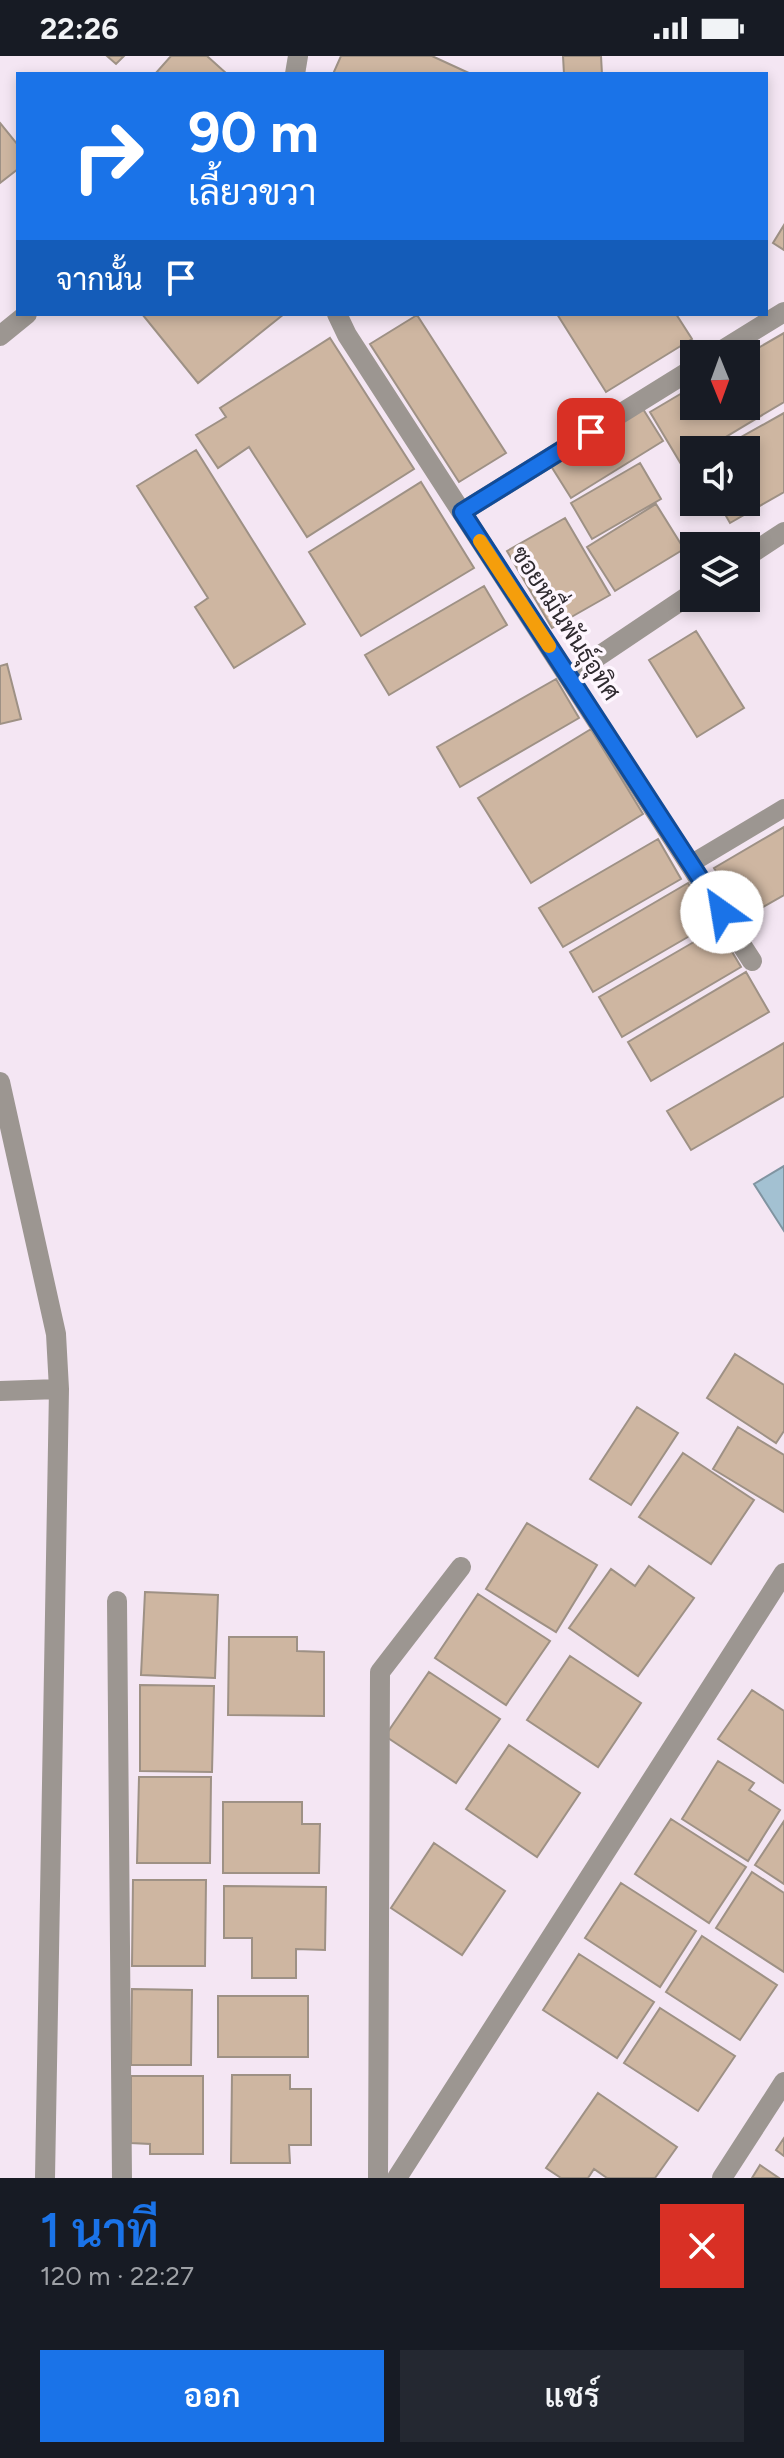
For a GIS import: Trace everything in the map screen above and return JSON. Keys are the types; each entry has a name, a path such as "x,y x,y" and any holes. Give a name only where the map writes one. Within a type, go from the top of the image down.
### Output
{"street":[{"path":"739,340 784,312"},
{"path":"0,336 25,316"},
{"name":"ซอยหมื่นพันธุ์อุทิศ","path":"338,316 462,512 692,863 752,961"},
{"path":"462,512 680,377"},
{"path":"760,548 784,532"},
{"path":"569,676 680,601"},
{"path":"0,1082 56,1334 59,1389 45,2178"},
{"path":"0,1391 59,1389"},
{"path":"378,2178 380,1672 461,1567"},
{"path":"397,2178 784,1573"},
{"path":"117,1601 122,2178"},
{"path":"722,2178 784,2082"}],"lane":[{"path":"692,863 784,808"}],"water":[{"path":"784,1166 784,1231 754,1184"}],"building":[{"path":"107,56 124,56 116,64"},
{"path":"171,56 207,56 225,72 157,72"},
{"path":"341,56 432,56 467,72 334,72"},
{"path":"563,56 601,56 602,72 564,72"},
{"path":"0,123 16,143 16,171 0,183"},
{"path":"784,225 784,250 773,243"},
{"path":"144,316 282,316 198,383"},
{"path":"418,316 506,453 459,482 370,344"},
{"path":"558,316 677,316 692,339 680,340 680,346 606,392"},
{"path":"784,333 784,402 760,416 760,347"},
{"path":"330,338 414,469 307,537 249,447 218,468 196,435 226,417 220,408"},
{"path":"680,394 680,420 754,420 727,436 680,436 680,462 650,412"},
{"path":"643,409 663,441 571,498 551,466"},
{"path":"784,413 784,492 760,506 760,436 743,436"},
{"path":"196,450 305,624 234,668 195,607 208,598 137,486"},
{"path":"640,463 661,499 592,539 571,503"},
{"path":"421,482 474,568 361,636 309,552"},
{"path":"656,504 680,543 680,551 615,591 587,547"},
{"path":"726,516 742,516 730,523"},
{"path":"565,518 610,595 552,628 507,551"},
{"path":"484,586 507,625 389,695 365,655"},
{"path":"696,631 744,708 697,737 649,660"},
{"path":"7,664 21,719 0,724 0,666"},
{"path":"556,679 579,718 460,787 437,747"},
{"path":"591,729 643,814 531,883 478,798"},
{"path":"784,827 784,895 744,918 714,868"},
{"path":"658,839 681,879 563,947 539,908"},
{"path":"688,883 712,923 593,992 570,952"},
{"path":"718,928 741,967 622,1037 599,997"},
{"path":"746,972 769,1012 651,1081 628,1042"},
{"path":"784,1043 784,1096 691,1150 667,1111"},
{"path":"735,1354 784,1385 784,1431 776,1443 707,1398"},
{"path":"637,1407 678,1433 631,1505 590,1479"},
{"path":"738,1427 784,1455 784,1512 713,1469"},
{"path":"683,1453 754,1500 711,1564 639,1517"},
{"path":"527,1523 597,1565 556,1632 486,1589"},
{"path":"649,1566 694,1598 638,1676 569,1628 611,1569 635,1586"},
{"path":"145,1592 218,1595 215,1678 141,1675"},
{"path":"478,1594 550,1641 506,1705 435,1658"},
{"path":"229,1637 297,1637 297,1651 324,1652 324,1716 228,1715"},
{"path":"570,1656 641,1703 598,1767 527,1720"},
{"path":"429,1672 500,1719 456,1783 385,1736"},
{"path":"140,1685 214,1686 212,1772 140,1771"},
{"path":"752,1690 784,1711 784,1783 718,1739"},
{"path":"509,1745 580,1793 537,1857 466,1809"},
{"path":"718,1761 754,1783 749,1790 780,1810 748,1861 682,1819"},
{"path":"139,1777 211,1777 210,1863 137,1863"},
{"path":"223,1802 302,1802 302,1824 320,1824 319,1873 223,1873"},
{"path":"671,1819 746,1867 709,1923 635,1874"},
{"path":"784,1821 784,1884 755,1865"},
{"path":"434,1843 505,1891 462,1955 391,1908"},
{"path":"752,1872 784,1893 784,1972 716,1928"},
{"path":"133,1880 206,1880 205,1966 132,1966"},
{"path":"621,1883 696,1931 660,1987 585,1938"},
{"path":"224,1886 326,1887 325,1950 296,1949 296,1978 252,1978 252,1938 224,1938"},
{"path":"702,1936 777,1985 740,2040 666,1992"},
{"path":"579,1954 654,2002 617,2058 543,2010"},
{"path":"132,1989 192,1990 191,2065 131,2065"},
{"path":"218,1996 308,1996 308,2057 218,2057"},
{"path":"660,2008 735,2056 698,2111 624,2063"},
{"path":"232,2075 290,2075 290,2089 311,2089 311,2145 289,2145 290,2163 231,2163"},
{"path":"131,2076 203,2076 203,2154 150,2154 150,2144 131,2143"},
{"path":"598,2093 677,2147 655,2178 607,2178 594,2169 588,2178 561,2178 546,2168"},
{"path":"784,2138 784,2156 776,2150"},
{"path":"760,2165 779,2178 752,2178"}],"slow traffic":[{"path":"480,541 549,646"}],"route":[{"path":"591,432 462,512 722,912"}]}
